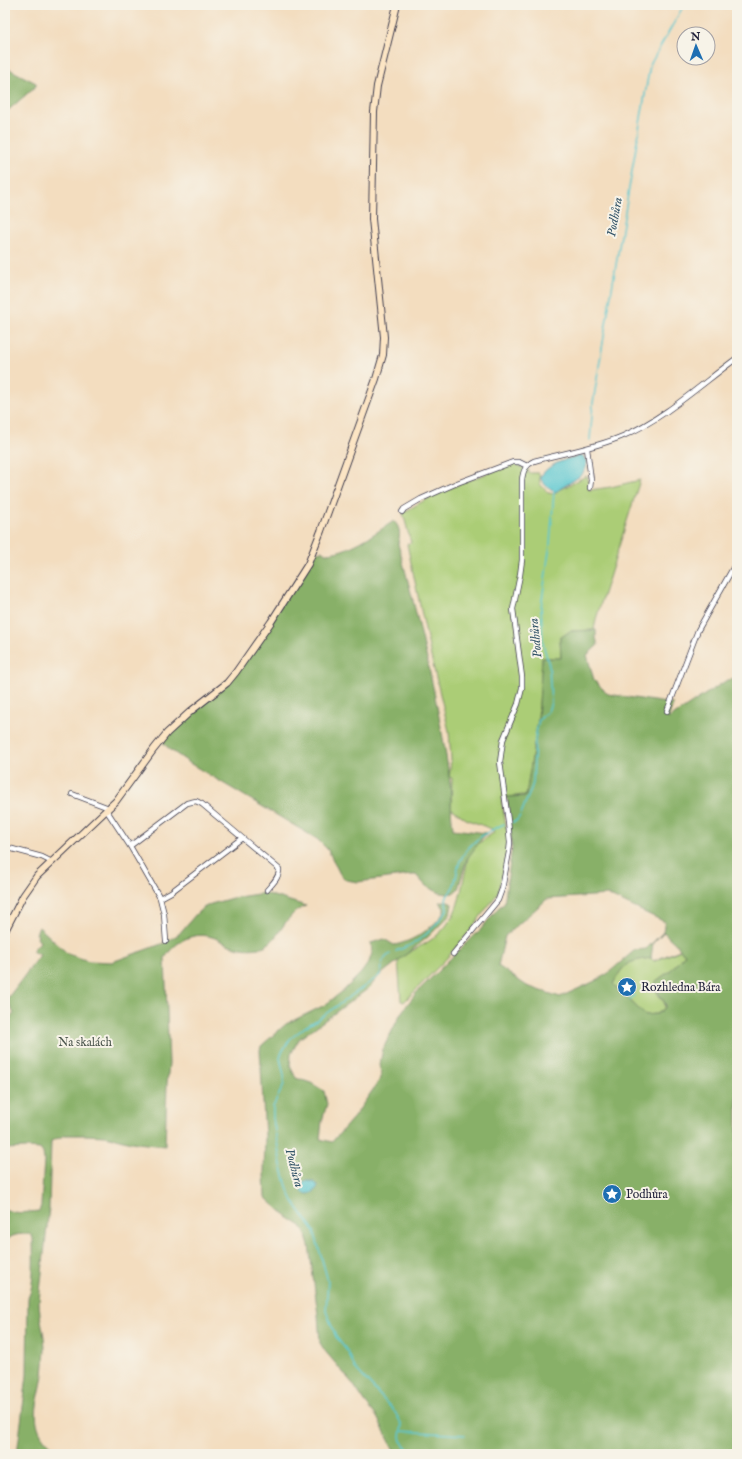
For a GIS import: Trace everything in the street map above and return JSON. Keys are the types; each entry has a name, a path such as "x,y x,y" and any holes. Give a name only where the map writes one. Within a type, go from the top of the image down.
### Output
{"main road":[{"path":"5,931 28,888 37,876 108,810 167,733 191,711 227,683 298,581 308,564 381,362 384,337 372,219 374,112 379,79 397,5"}],"street":[{"path":"453,954 498,900 502,890 509,852 510,843 508,821 500,762 503,740 518,704 523,681 513,609 522,560 523,471 534,461 587,448 624,436 654,420 737,358"},
{"path":"587,448 591,480 590,488"},
{"path":"402,512 404,509 421,499 474,476 513,462 519,462 527,466"},
{"path":"667,711 698,630 737,561"},
{"path":"72,794 108,810 160,898 164,914 166,941"},
{"path":"130,846 193,800 202,804 279,869 279,874 267,890"},
{"path":"160,898 171,892 242,838"},
{"path":"5,847 42,857 52,862"}],"green space":[{"path":"5,67 36,83 36,86 5,113"},
{"path":"514,464 529,470 528,473 539,473 540,484 548,493 555,494 556,490 586,476 588,477 589,490 611,487 640,480 596,619 594,630 570,631 560,638 561,658 542,658 538,719 526,796 522,795 501,798 509,842 498,893 466,936 447,958 404,1002 401,1001 398,959 430,941 446,926 457,906 469,855 480,842 493,833 494,830 466,819 451,808 452,778 449,778 451,760 449,731 431,657 407,544 411,543 403,513 443,491 471,479"},
{"path":"394,521 399,529 398,544 420,630 439,716 450,781 453,829 486,833 467,859 458,889 453,893 447,894 440,893 426,886 416,875 358,882 346,880 340,874 328,850 317,839 191,764 164,744 164,739 240,668 312,556 317,552 322,551 324,553 342,550 370,537"},
{"path":"596,630 598,645 587,655 594,680 608,694 673,704 668,719 727,680 737,679 737,1454 396,1454 377,1417 320,1343 309,1245 305,1232 301,1226 287,1217 265,1197 265,1137 260,1050 261,1046 286,1024 325,1005 343,991 361,973 369,962 372,953 371,943 384,939 394,945 408,941 429,929 440,918 444,912 444,908 439,902 448,902 452,904 450,915 428,937 379,976 369,988 299,1039 291,1054 290,1066 296,1078 311,1083 324,1091 327,1104 322,1121 320,1139 332,1142 354,1117 381,1078 380,1063 383,1049 401,1013 416,993 475,934 477,934 499,907 504,904 512,848 507,797 526,796 538,719 542,658 561,658 560,638 570,631","holes":["608,895 665,922 663,932 646,949 635,950 607,974 560,997 527,986 498,966 505,936 547,899","664,932 685,954 671,970 655,982 656,989 666,1005 664,1009 657,1014 645,1015 613,984 621,971 628,964 651,958 653,943"]},
{"name":"Na skalách","path":"264,893 306,906 298,910 287,920 270,943 259,948 245,949 232,946 212,937 191,937 185,939 174,947 165,958 169,1063 165,1146 137,1143 105,1136 86,1135 66,1135 51,1141 49,1208 39,1301 45,1350 43,1377 36,1413 40,1432 49,1444 61,1454 17,1454 27,1375 28,1298 33,1278 33,1238 30,1234 15,1235 9,1238 5,1244 5,1209 17,1213 39,1211 41,1206 44,1160 43,1153 40,1149 5,1149 5,1021 14,1014 7,999 40,955 32,951 40,942 37,938 38,935 36,934 39,927 68,954 89,961 112,962 164,943 179,934 196,914 211,904 232,898"},
{"path":"680,950 685,954 671,970 655,982 657,992 665,1004 664,1009 657,1014 645,1015 613,984 620,971 627,964 651,958 654,961"}],"water":[{"path":"582,455 586,461 585,471 576,479 556,492 543,482 540,477 548,468 559,462"},
{"path":"304,1181 314,1182 318,1186 312,1193 306,1194 299,1188"}],"waterway":[{"name":"Podhůra","path":"590,440 593,403 650,65 684,5"},
{"name":"Podhůra","path":"512,822 516,821 520,816 533,783 535,739 538,723 548,711 551,703 549,665 543,644 541,607 550,544 554,491"},
{"name":"Podhůra","path":"396,951 419,940 431,930 447,910 447,898 454,885 460,861 468,848 479,838 504,824"},
{"name":"Podhůra","path":"390,954 383,961 382,970 379,976 290,1039 280,1058 284,1075 284,1084 273,1107 273,1119 281,1165 288,1190 293,1201 314,1231 328,1281 326,1311 336,1337 348,1352 355,1368 395,1412 402,1425 400,1436 401,1441 412,1454"},
{"path":"646,988 650,986"},
{"path":"630,1000 634,995"},
{"path":"401,1431 465,1435"}],"place":[{"name":"Rozhledna Bára","path":"627,987"},
{"name":"Podhůra","path":"612,1194"}]}
